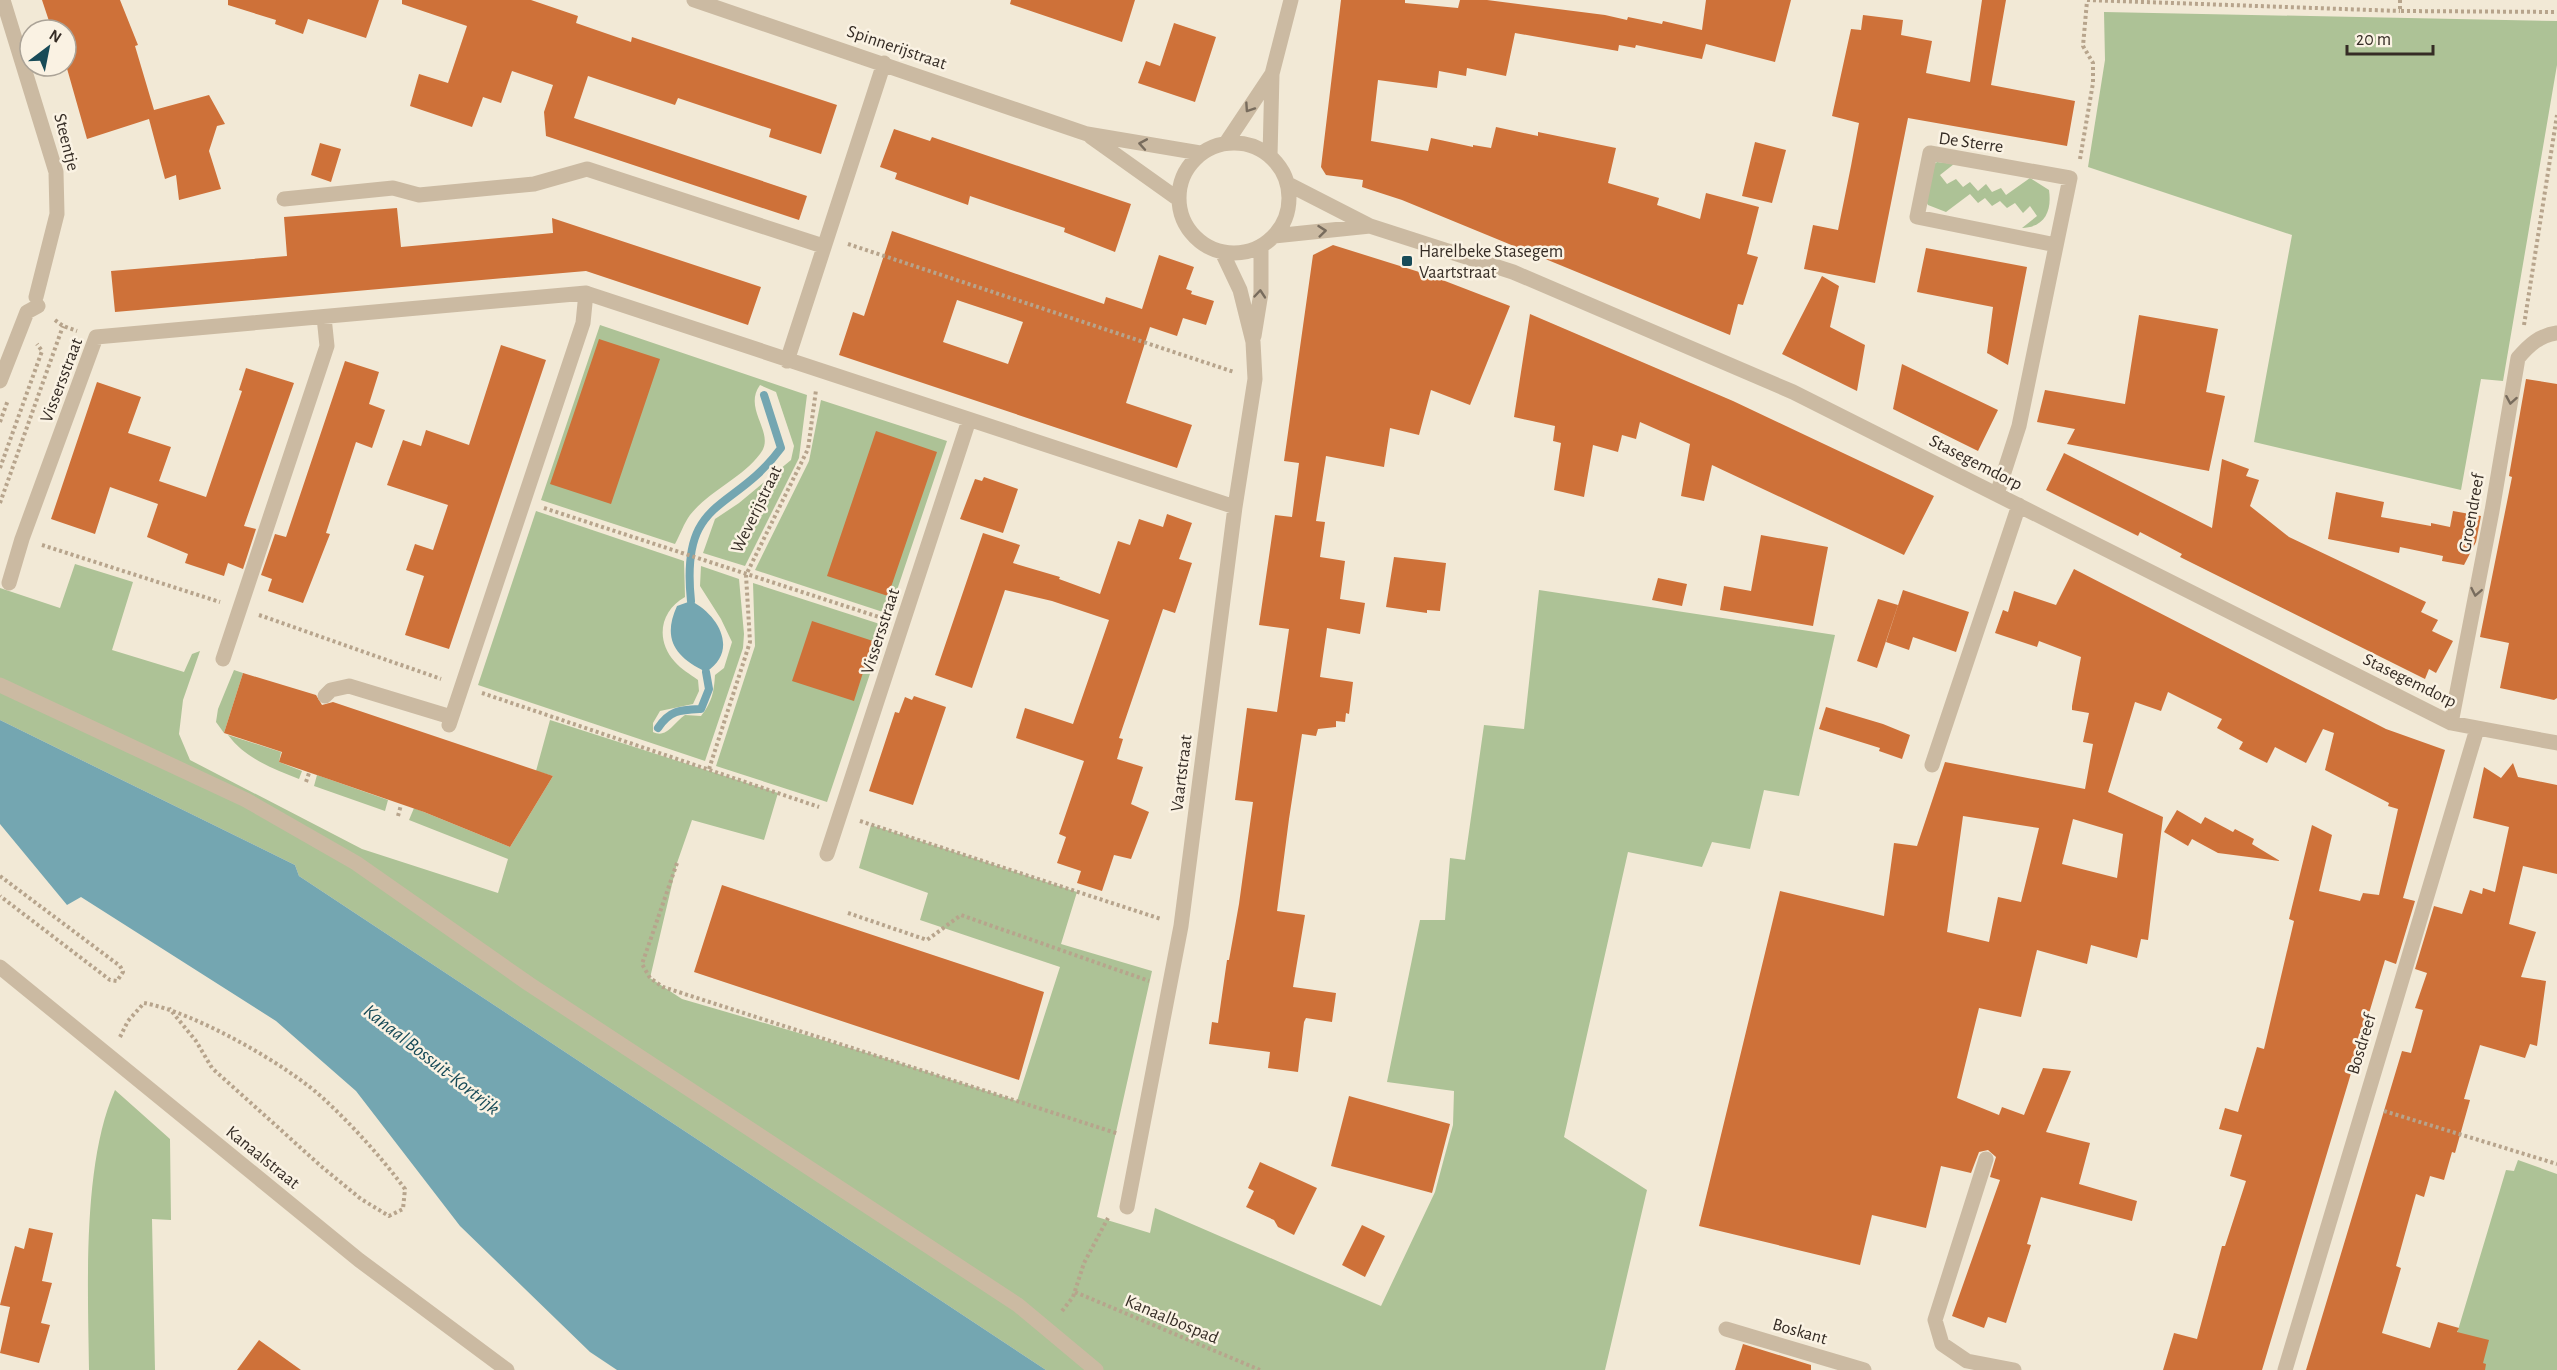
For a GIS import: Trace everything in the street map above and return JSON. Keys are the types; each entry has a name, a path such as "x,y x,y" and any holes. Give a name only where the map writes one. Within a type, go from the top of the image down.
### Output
{"street":[{"name":"Steentje","path":"3,0 56,172 57,214 37,301"},
{"name":"Spinnerijstraat","path":"694,0 1087,134 1200,153"},
{"path":"1270,156 1272,74 1291,0"},
{"path":"787,361 884,63"},
{"path":"1226,143 1272,74"},
{"name":"Spinnerijstraat","path":"1087,134 1178,199"},
{"path":"1226,143 1249,145 1270,156 1281,169 1288,184 1289,203 1284,220 1274,236 1261,246 1236,253 1222,252 1205,245 1191,233 1182,217 1178,199 1180,182 1188,166 1200,153 1226,143"},
{"name":"De Sterre","path":"2056,245 1917,217 1930,153 2070,178"},
{"path":"284,199 393,188 419,195 523,185 587,169 825,242"},
{"path":"1997,494 2019,426 2070,178"},
{"name":"Stasegemdorp","path":"1288,184 1370,226 1512,272 1793,392 2451,723 2557,743"},
{"name":"Stasegemdorp","path":"1274,236 1370,226"},
{"name":"Vaartstraat","path":"1253,342 1261,293 1261,246"},
{"name":"Vaartstraat","path":"1127,1208 1181,926 1235,507 1255,379 1253,342 1240,290 1222,252"},
{"path":"325,696 331,690 349,686 450,721 582,323 586,293"},
{"name":"Vissersstraat","path":"9,583 22,538 96,337 586,293 1235,507"},
{"path":"0,381 27,312 37,301"},
{"path":"223,659 327,346 324,317"},
{"path":"2528,346 2544,335 2557,333"},
{"name":"Groendreef","path":"2451,723 2492,511 2518,358 2528,346"},
{"name":"Vissersstraat","path":"827,854 842,815 969,420"},
{"path":"1932,765 2019,505"},
{"path":"0,685 246,800 356,863 529,984 1018,1305 1096,1370"},
{"name":"Bosdreef","path":"2285,1370 2477,729"},
{"name":"Kanaalstraat","path":"0,967 359,1260 507,1370"},
{"path":"1986,1159 1935,1320 1942,1344 1967,1361 2014,1370"},
{"name":"Boskant","path":"1726,1329 1864,1370"}],"path":[{"path":"2400,0 2400,11"},
{"path":"2070,178 2079,165 2093,83 2093,63 2083,46 2087,1 2400,11 2557,12"},
{"path":"2528,346 2524,332 2523,313 2557,115"},
{"path":"825,242 1255,379"},
{"path":"37,301 63,326 96,337"},
{"path":"0,503 63,326"},
{"name":"Weverijstraat","path":"709,769 750,642 746,574 808,450 814,397 822,372"},
{"path":"523,501 903,624"},
{"path":"22,538 241,609 842,815 1181,926"},
{"path":"306,782 309,773"},
{"path":"398,816 401,805"},
{"path":"677,863 642,964 650,978 663,987 1140,1141"},
{"path":"0,876 120,966 123,972 121,978 117,981 110,980 0,896"},
{"path":"848,913 927,940 961,915 1169,988"},
{"path":"111,1057 128,1021 144,1003 169,1008 272,1062 324,1098 388,1166 405,1189 403,1209 388,1216 361,1199 271,1124 212,1068 196,1041 169,1008"},
{"path":"2363,1105 2557,1164"},
{"path":"1062,1311 1075,1292 1084,1263 1109,1215 1127,1208"},
{"name":"Kanaalbospad","path":"1075,1292 1260,1370"}],"green space":[{"path":"2104,12 2557,21 2557,65 2503,381 2481,379 2461,490 2254,442 2292,235 2088,167 2105,60"},
{"path":"1937,162 1954,164 1940,175 1947,184 1956,179 1963,187 1970,182 1978,191 1986,184 1992,192 2001,188 2006,195 2030,178 2049,190 2048,211 2036,225 2022,228 2037,216 2030,206 2023,213 2015,203 2007,208 2000,201 1992,206 1985,198 1978,203 1970,194 1946,212 1928,205 1924,198 1930,167"},
{"path":"600,325 807,395 799,458 745,566 703,553 715,519 739,503 791,460 794,446 776,392 760,385 755,403 765,438 760,454 753,463 698,506 688,518 675,544 541,500"},
{"path":"821,400 947,441 889,614 755,570 809,461"},
{"path":"536,511 684,561 685,597 670,610 663,626 663,635 665,645 675,662 698,680 699,691 693,704 660,711 653,723 653,732 658,734 666,732 685,715 701,716 712,697 715,675 724,668 732,642 721,619 700,586 701,566 739,579 744,634 743,648 705,761 478,685"},
{"path":"75,564 133,582 112,650 184,672 192,654 200,651 183,700 179,734 190,760 362,849 498,893 508,859 409,820 414,808 510,847 553,776 536,771 550,720 778,793 764,840 692,820 677,863 650,978 682,999 874,1055 1017,1101 1060,967 920,920 928,893 859,868 871,825 1077,892 1061,944 1152,971 1097,1217 1150,1233 1155,1208 1381,1306 1435,1192 1453,1125 1454,1091 1387,1082 1420,920 1445,920 1450,858 1465,860 1484,725 1524,729 1539,590 1835,635 1799,796 1764,790 1750,849 1712,842 1702,867 1628,852 1564,1137 1647,1190 1605,1370 1046,1370 299,876 295,865 0,720 0,588 60,608"},
{"path":"753,583 886,626 827,802 716,766 755,646"},
{"path":"234,670 243,673 224,733 216,722 218,709"},
{"path":"228,735 281,752 279,762 302,771 299,779 251,757"},
{"path":"317,775 388,800 385,811 314,786"},
{"path":"115,1090 170,1139 171,1220 152,1219 155,1370 89,1370 88,1265 92,1189 104,1120"},
{"path":"2518,1160 2557,1174 2557,1370 2446,1370 2506,1170 2514,1171"}],"water":[{"path":"691,601 710,615 721,634 722,654 706,672 679,653 671,637 677,606"},
{"name":"Kanaal Bossuit-Kortrijk","path":"0,720 295,865 299,876 1046,1370 617,1370 590,1352 460,1226 356,1091 276,1021 81,897 67,905 0,824"}],"building":[{"path":"42,0 120,0 138,45 135,46 154,110 209,95 225,124 217,126 209,151 221,189 179,200 176,175 165,179 149,119 87,139 70,78 78,78 78,18 48,18"},
{"path":"228,0 379,0 366,38 308,19 303,34 275,24 276,20 228,5"},
{"path":"402,0 531,0 578,16 576,23 631,42 632,37 837,105 821,154 769,137 771,129 678,98 675,105 588,76 574,118 807,196 799,220 546,136 544,112 553,85 512,71 501,103 483,97 472,127 410,106 419,74 448,83 467,26 402,4"},
{"path":"1011,0 1135,0 1122,42 1010,4"},
{"path":"1341,0 1405,0 1405,3 1458,8 1460,0 1487,0 1605,15 1627,20 1628,17 1662,24 1663,21 1702,30 1706,0 1791,0 1775,62 1706,44 1702,59 1636,45 1635,48 1619,45 1618,51 1515,33 1506,76 1467,68 1466,76 1439,71 1437,88 1378,80 1371,141 1428,151 1431,138 1473,147 1473,145 1491,148 1496,127 1538,136 1538,132 1616,148 1608,183 1659,198 1657,205 1700,219 1706,193 1759,207 1747,254 1758,257 1743,305 1738,304 1730,335 1402,200 1362,187 1363,180 1326,175 1321,167"},
{"path":"1982,0 2006,0 1991,85 2075,101 2067,146 1908,118 1875,283 1804,269 1813,225 1838,230 1851,166 1859,123 1832,116 1851,29 1861,30 1863,15 1903,20 1901,35 1932,41 1926,73 1970,82"},
{"path":"1174,23 1216,37 1195,102 1138,83 1146,61 1160,66"},
{"path":"894,129 930,141 932,137 1131,204 1115,252 1064,232 1065,228 970,196 968,205 895,179 897,173 880,167"},
{"path":"1755,142 1786,150 1772,203 1742,196"},
{"path":"320,143 341,149 331,182 311,175"},
{"path":"397,208 401,247 553,233 552,218 761,287 748,325 586,271 115,312 111,271 287,256 284,217"},
{"path":"892,231 1104,304 1106,297 1142,309 1159,255 1194,267 1186,289 1192,291 1191,294 1214,301 1206,325 1183,318 1177,336 1150,327 1126,403 1192,425 1177,468 839,355 853,312 864,316","holes":["957,300 1023,322 1008,364 943,342"]},
{"path":"1333,245 1432,276 1510,306 1470,405 1431,390 1419,435 1390,428 1384,467 1326,456 1316,521 1325,522 1320,557 1345,561 1340,599 1365,603 1360,634 1327,628 1320,677 1353,682 1349,714 1346,713 1345,722 1336,721 1336,727 1318,729 1316,736 1302,734 1289,819 1277,911 1305,915 1293,987 1336,993 1332,1022 1306,1018 1304,1022 1298,1072 1268,1068 1270,1052 1209,1044 1212,1022 1218,1023 1227,960 1229,960 1239,904 1253,802 1235,800 1247,708 1277,712 1289,629 1259,625 1275,515 1292,517 1299,463 1284,461 1313,255"},
{"path":"1926,248 2027,267 2008,365 1987,353 1993,307 1917,292"},
{"path":"1822,276 1839,286 1830,327 1865,345 1857,391 1782,354"},
{"path":"1530,314 1733,401 1934,496 1904,555 1712,465 1704,501 1681,496 1690,444 1640,422 1636,439 1622,435 1618,452 1593,445 1584,497 1554,490 1561,443 1553,441 1555,426 1514,417"},
{"path":"2139,315 2218,329 2206,392 2225,396 2209,471 2067,444 2075,429 2037,422 2045,390 2125,404"},
{"path":"599,339 660,359 611,504 550,484"},
{"path":"501,345 546,360 449,649 405,635 424,576 406,570 415,544 433,550 448,505 387,485 403,440 421,446 426,430 469,445"},
{"path":"345,361 379,372 369,404 385,410 372,448 356,442 326,533 330,534 303,603 268,591 272,579 261,575 275,534 286,537"},
{"path":"1902,364 1998,410 1978,451 1893,409"},
{"path":"246,368 294,383 244,526 256,529 243,569 228,563 224,576 185,563 188,554 147,537 158,504 110,487 95,534 51,519 97,382 141,397 128,433 171,447 159,481 206,497 242,391 239,390"},
{"path":"2526,379 2557,384 2557,698 2554,700 2500,688 2509,643 2480,637 2512,477 2509,476"},
{"path":"876,431 937,452 888,596 827,576"},
{"path":"2064,453 2212,528 2222,459 2249,469 2246,476 2259,480 2250,506 2289,537 2426,602 2421,612 2438,620 2432,631 2453,641 2436,673 2429,669 2425,679 2180,557 2182,554 2140,532 2138,536 2046,490"},
{"path":"984,477 1018,489 1003,533 960,519 975,479 982,481"},
{"path":"2336,492 2384,502 2381,517 2431,526 2431,523 2450,527 2453,511 2481,516 2476,542 2464,565 2442,561 2443,556 2400,547 2399,553 2328,539"},
{"path":"1167,514 1192,523 1179,559 1192,563 1175,613 1163,609 1119,738 1123,739 1117,759 1143,767 1131,804 1149,812 1131,859 1114,855 1102,891 1077,883 1081,871 1057,863 1066,837 1059,834 1084,761 1016,738 1025,708 1073,724 1109,620 1052,601 1005,590 972,688 935,675 983,533 1020,545 1013,563 1060,577 1059,579 1100,594 1118,541 1130,545 1139,519 1163,527"},
{"path":"1761,535 1828,547 1813,626 1720,610 1724,586 1751,591"},
{"path":"1394,557 1446,563 1440,611 1427,610 1427,613 1386,607"},
{"path":"2074,569 2386,729 2445,750 2403,898 2415,901 2396,964 2385,960 2262,1370 2163,1370 2174,1333 2197,1339 2222,1246 2225,1246 2246,1181 2230,1176 2242,1135 2219,1129 2225,1108 2238,1112 2257,1047 2264,1049 2294,921 2289,919 2312,825 2332,835 2319,891 2360,901 2363,893 2379,895 2398,809 2388,806 2389,803 2325,770 2334,733 2323,729 2306,763 2275,747 2267,763 2239,749 2243,742 2217,728 2222,719 2168,692 2161,711 2135,702 2108,792 2163,817 2148,940 2141,939 2137,958 2091,945 2087,964 2037,950 2021,1017 1979,1008 1957,1098 1999,1115 2002,1107 2024,1115 2043,1068 2071,1071 2046,1132 2090,1143 2079,1184 2137,1201 2132,1221 2041,1197 2027,1244 2031,1245 2006,1323 1988,1317 1984,1328 1952,1316 2000,1180 1990,1177 1996,1157 1988,1150 1979,1152 1971,1173 1941,1166 1926,1228 1872,1215 1860,1265 1699,1226 1780,891 1884,916 1894,843 1917,846 1945,762 2085,789 2093,744 2083,742 2089,713 2072,710 2081,657 2039,641 2037,647 1995,633 2003,610 2008,612 2014,591 2056,605","holes":["1963,816 2039,828 2021,902 1998,897 1989,942 1947,932","2073,819 2123,834 2117,878 2062,864"]},
{"path":"1658,578 1687,584 1682,606 1652,600"},
{"path":"1903,590 1969,612 1956,652 1913,637 1909,650 1886,642"},
{"path":"1878,599 1898,605 1877,668 1857,661"},
{"path":"812,621 873,641 854,701 792,681"},
{"path":"243,673 316,695 322,705 333,702 553,776 510,847 424,812 279,762 282,752 224,733"},
{"path":"914,696 946,707 913,805 869,791 895,712 899,713 905,697 912,700"},
{"path":"1826,707 1883,724 1910,735 1902,759 1879,751 1880,748 1819,729"},
{"path":"2513,763 2518,777 2557,785 2557,874 2523,866 2509,924 2536,932 2521,977 2546,981 2537,1046 2530,1044 2525,1058 2480,1045 2464,1099 2470,1100 2455,1153 2452,1152 2444,1180 2430,1176 2424,1197 2416,1194 2396,1266 2401,1268 2382,1333 2430,1348 2438,1322 2459,1328 2457,1332 2489,1340 2483,1363 2486,1364 2485,1370 2306,1370 2402,1051 2411,1053 2423,1010 2415,1008 2427,973 2415,969 2434,906 2462,914 2470,890 2482,894 2483,888 2495,892 2509,827 2473,818 2484,767 2501,778"},
{"path":"2177,810 2201,824 2205,817 2233,832 2235,829 2254,839 2252,844 2280,861 2218,853 2192,839 2188,846 2164,832"},
{"path":"722,885 1044,992 1019,1080 694,972"},
{"path":"1349,1096 1450,1124 1432,1193 1331,1166"},
{"path":"1260,1162 1317,1188 1294,1235 1278,1227 1274,1220 1246,1207 1254,1191 1248,1188"},
{"path":"1362,1225 1385,1236 1365,1277 1342,1265"},
{"path":"29,1228 53,1233 42,1281 52,1283 41,1323 50,1325 39,1363 0,1353 10,1307 0,1305 15,1246 24,1249"},
{"path":"259,1340 301,1370 237,1370"},
{"path":"1743,1344 1811,1365 1811,1370 1735,1370"}],"waterway":[{"path":"691,601 690,567 694,542 702,523 763,469 781,448 764,395"},
{"path":"658,728 671,714 701,709 709,689 706,672"}],"place":[{"name":"Harelbeke Stasegem Vaartstraat","path":"1407,261"}]}
